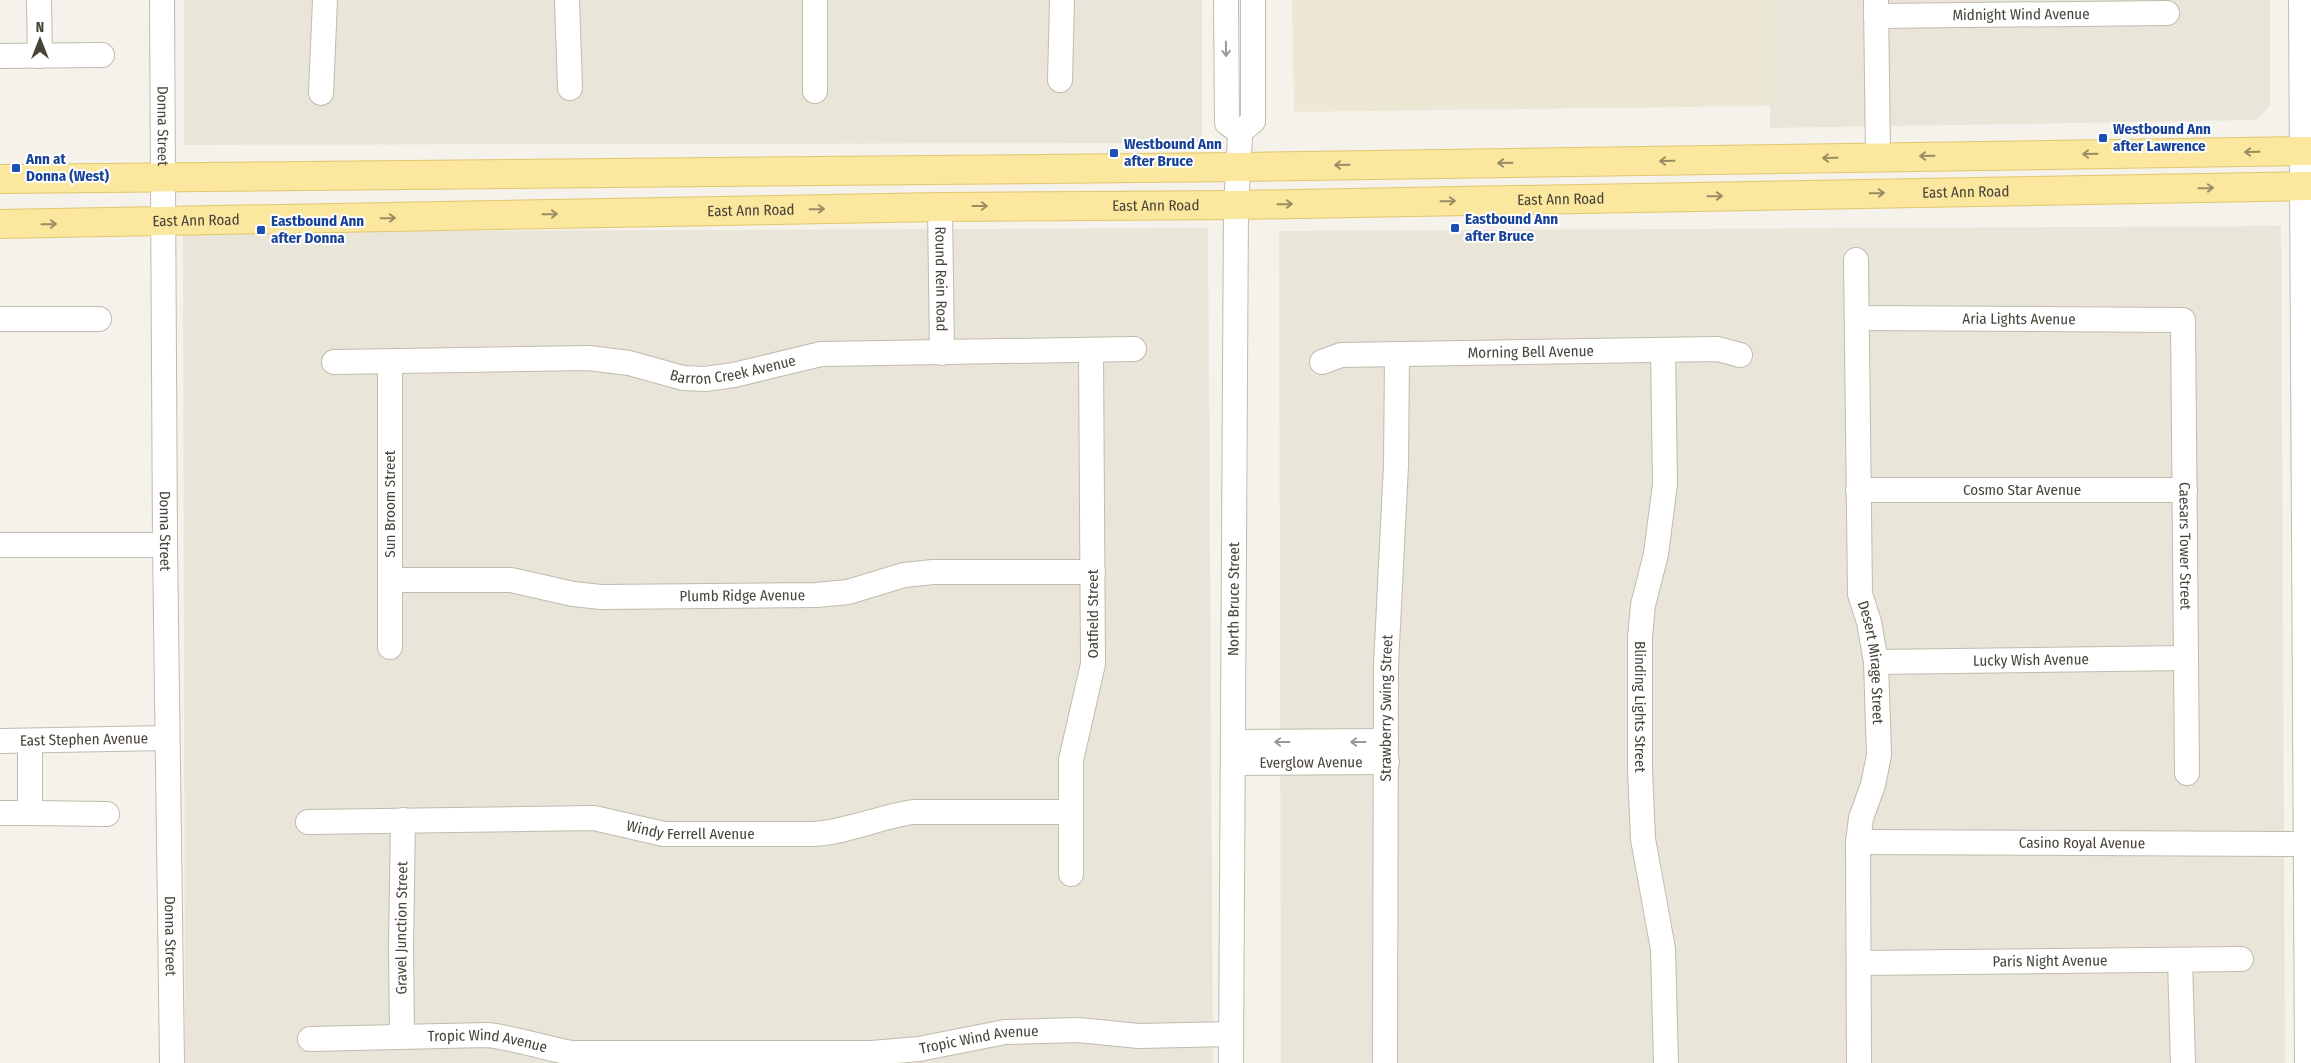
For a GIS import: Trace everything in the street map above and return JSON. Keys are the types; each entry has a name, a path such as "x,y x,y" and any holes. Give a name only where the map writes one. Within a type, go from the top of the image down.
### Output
{"main road":[{"path":"0,179 164,179 1239,167 2306,151"},
{"name":"East Ann Road","path":"0,224 940,207 1236,205 2306,186"}],"street":[{"path":"39,0 40,56"},
{"name":"Donna Street","path":"162,0 165,545 172,1063"},
{"path":"321,93 325,0"},
{"path":"567,0 570,88"},
{"path":"815,0 815,91"},
{"path":"1060,80 1062,0"},
{"path":"1226,0 1227,123 1240,132 1253,121 1253,0"},
{"path":"2301,0 2306,151 2308,598 2307,1063"},
{"name":"Midnight Wind Avenue","path":"1876,8 2085,7 2167,13"},
{"path":"1876,8 1878,157"},
{"path":"0,56 102,55"},
{"name":"North Bruce Street","path":"1231,1063 1236,205 1240,137"},
{"name":"Round Rein Road","path":"940,207 942,353"},
{"name":"Desert Mirage Street","path":"1856,260 1860,594 1869,622 1876,662 1879,756 1874,785 1861,818 1858,842 1859,1063"},
{"name":"Aria Lights Avenue","path":"1857,318 2183,320"},
{"path":"0,319 99,319"},
{"name":"Caesars Tower Street","path":"2183,320 2187,773"},
{"name":"Barron Creek Avenue","path":"334,362 589,358 629,363 683,378 705,379 734,375 822,354 1134,349"},
{"name":"Morning Bell Avenue","path":"1322,362 1341,355 1397,354 1718,349 1740,355"},
{"name":"Blinding Lights Street","path":"1664,350 1665,484 1656,554 1643,605 1640,637 1640,771 1643,839 1663,950 1666,1063"},
{"name":"Oatfield Street","path":"1072,874 1072,760 1094,664 1091,351"},
{"name":"Strawberry Swing Street","path":"1385,1063 1386,665 1396,466 1397,354"},
{"name":"Sun Broom Street","path":"390,362 390,647"},
{"name":"Cosmo Star Avenue","path":"1858,490 2185,490"},
{"path":"0,545 165,545"},
{"name":"Plumb Ridge Avenue","path":"390,580 511,580 573,594 601,597 816,596 848,592 904,575 933,572 1093,572"},
{"name":"Lucky Wish Avenue","path":"1876,662 2186,658"},
{"name":"East Stephen Avenue","path":"0,741 167,738"},
{"path":"30,741 30,813"},
{"name":"Everglow Avenue","path":"1233,752 1386,752"},
{"name":"Windy Ferrell Avenue","path":"308,822 594,818 664,834 794,834 833,833 888,816 913,812 1071,812"},
{"path":"0,813 107,814"},
{"name":"Gravel Junction Street","path":"402,1036 401,947 404,820"},
{"name":"Casino Royal Avenue","path":"1858,842 2306,844"},
{"name":"Paris Night Avenue","path":"1859,963 2241,959"},
{"path":"2180,960 2183,1063"},
{"name":"Tropic Wind Avenue","path":"310,1039 488,1035 508,1037 548,1049 572,1053 872,1053 919,1049 1005,1032 1078,1030 1139,1036 1232,1034"}],"shaded area":[{"path":"184,0 1202,0 1202,143 184,145"},
{"path":"1292,0 1770,0 1770,106 1294,112"},
{"path":"1770,0 2270,0 2270,106 2256,120 1770,128"},
{"path":"2281,226 2285,1063 1281,1063 1279,231"},
{"path":"1208,228 1213,1063 185,1063 183,232"}],"place":[{"name":"Westbound Ann after Lawrence","path":"2103,138"},
{"name":"Westbound Ann after Bruce","path":"1114,153"},
{"name":"Ann at Donna (West)","path":"16,168"},
{"name":"Eastbound Ann after Bruce","path":"1455,228"},
{"name":"Eastbound Ann after Donna","path":"261,230"}]}
